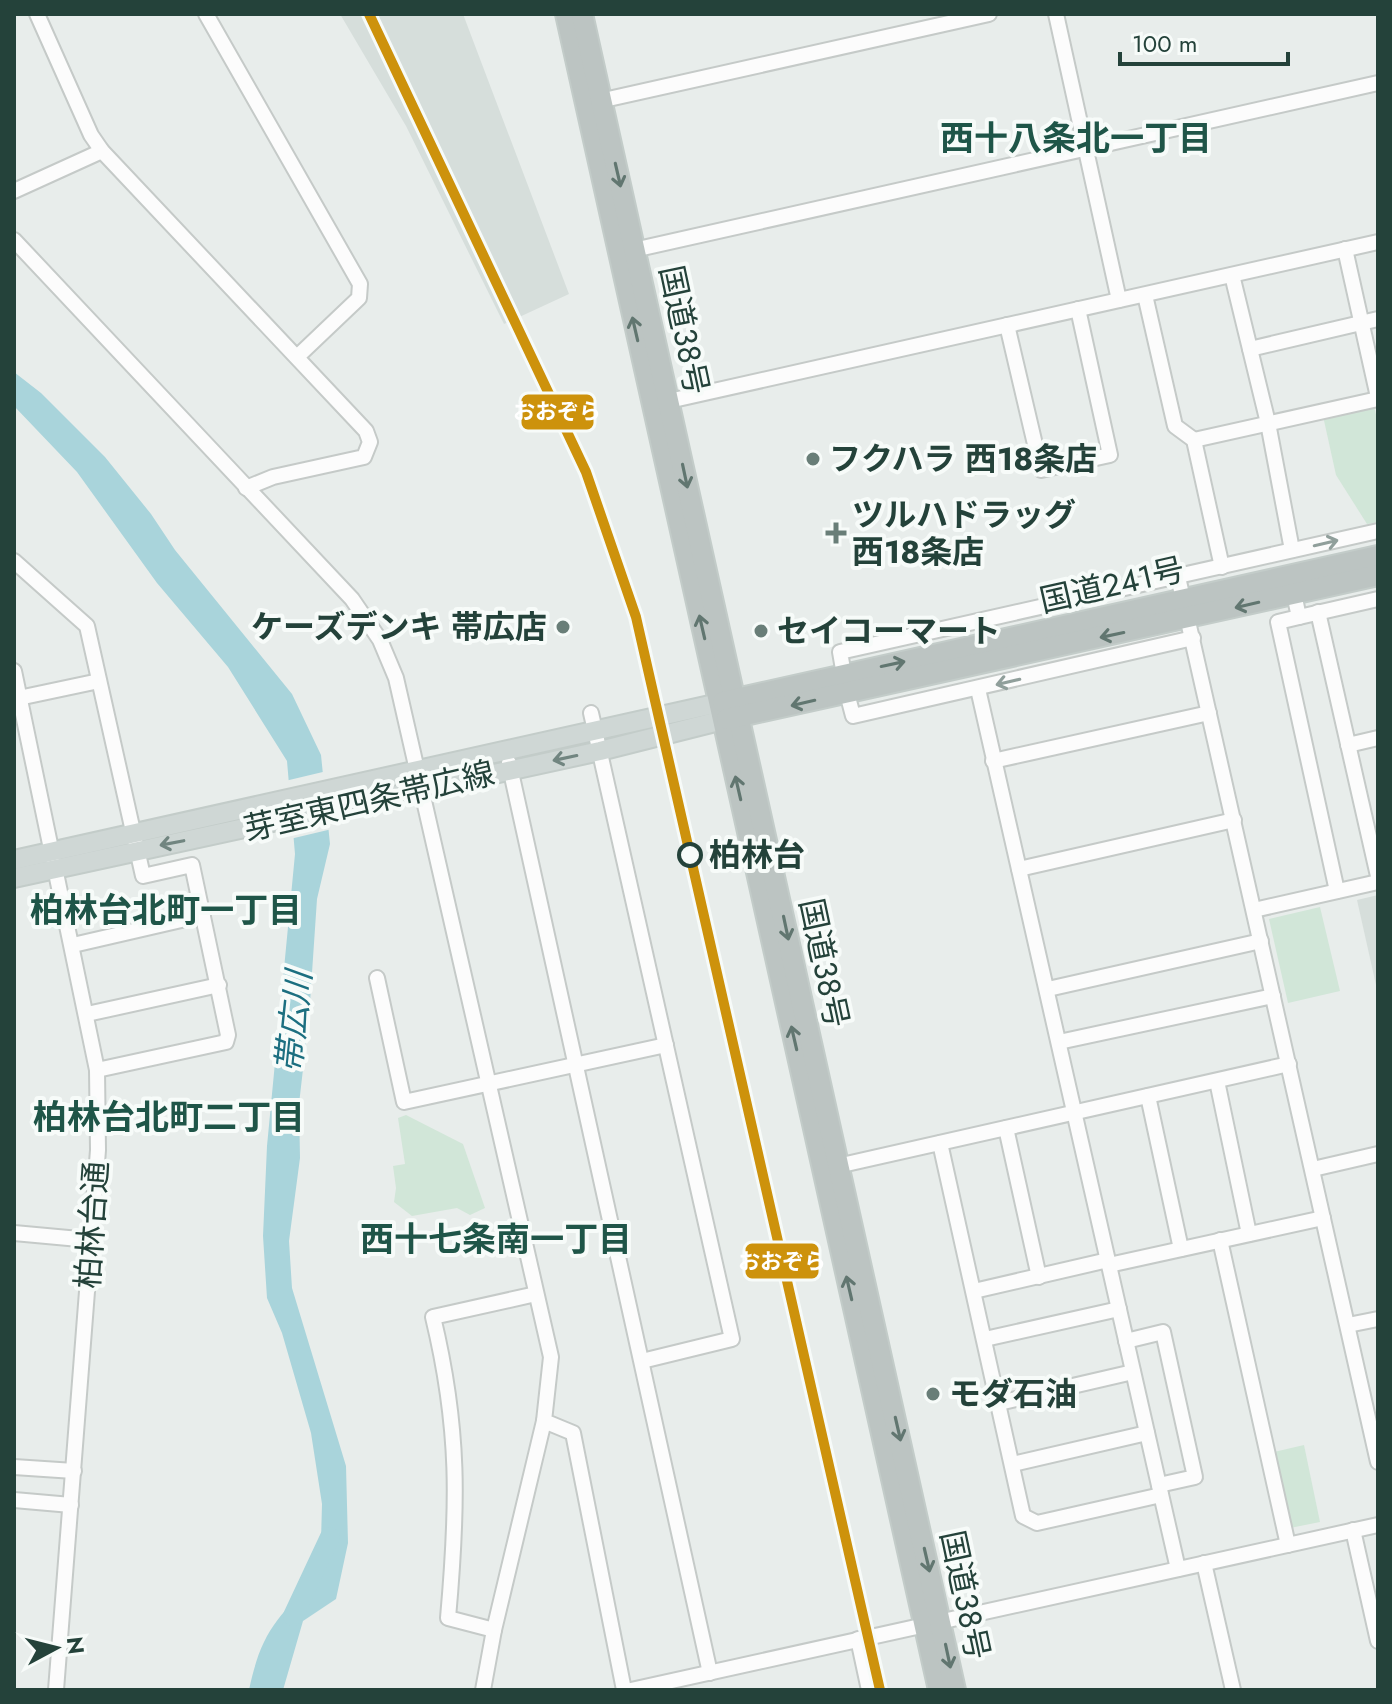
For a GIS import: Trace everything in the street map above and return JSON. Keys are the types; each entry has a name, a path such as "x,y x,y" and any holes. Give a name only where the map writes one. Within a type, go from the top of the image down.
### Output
{"highway":[{"name":"国道38号","path":"566,14 594,102"},
{"name":"国道38号","path":"582,14 594,102 830,1167 933,1624 955,1690"},
{"name":"国道241号","path":"729,710 846,684 1188,618 1378,556"},
{"path":"1188,618 1378,575"},
{"name":"国道38号","path":"933,1624 939,1690"}],"main road":[{"name":"芽室東四条帯広線","path":"422,779 593,721 729,710"},
{"name":"芽室東四条帯広線","path":"14,878 54,860 136,842 245,809 372,790 422,779 511,769 600,751 729,710"},
{"name":"芽室東四条帯広線","path":"136,842 249,828 372,790"},
{"name":"芽室東四条帯広線","path":"14,860 54,860"}],"street":[{"path":"37,14 91,135 102,151 366,431 368,451 364,457 273,477 246,488"},
{"path":"206,14 360,284 359,298 297,357"},
{"path":"594,102 989,14"},
{"path":"1056,14 1119,300"},
{"path":"627,251 1086,151 1378,83"},
{"path":"14,191 102,151"},
{"path":"14,240 352,599 380,640 396,678 422,779 551,1357 544,1421 494,1630 483,1690"},
{"path":"660,402 1378,242"},
{"path":"1194,440 1378,398 1345,249"},
{"path":"1232,275 1268,423 1292,550"},
{"path":"1145,295 1175,426 1194,440 1222,567"},
{"path":"1007,325 1041,470 1110,455 1078,309"},
{"path":"1250,349 1378,319"},
{"path":"1188,618 978,689 853,716 840,652 1378,531"},
{"path":"14,561 87,626 143,876 192,865 228,1035 226,1042 97,1070"},
{"path":"1178,577 1323,1218 1374,1427 1378,1462"},
{"path":"1294,594 1299,617"},
{"path":"1337,891 1278,622 1378,599"},
{"path":"1318,612 1378,876"},
{"name":"柏林台通","path":"14,671 17,698 73,945 97,1070 98,1150 56,1690"},
{"path":"17,698 99,681"},
{"path":"978,689 1178,1569"},
{"path":"993,761 1209,713"},
{"path":"593,721 732,1339 642,1361"},
{"path":"1348,745 1378,738"},
{"path":"506,750 710,1673"},
{"path":"1019,869 1234,820"},
{"path":"1254,910 1378,882"},
{"path":"73,945 203,915"},
{"path":"1048,989 1261,941"},
{"path":"377,978 404,1102 666,1045"},
{"path":"87,1014 219,985"},
{"path":"1059,1042 1273,996"},
{"path":"830,1167 1289,1064"},
{"path":"1217,1081 1249,1234"},
{"path":"1148,1096 1181,1249"},
{"path":"1006,1128 1039,1277"},
{"path":"940,1143 1023,1516 1037,1523 1160,1490 1195,1477 1163,1332 1126,1341"},
{"path":"1313,1169 1378,1154"},
{"path":"974,1291 1323,1218"},
{"path":"14,1233 90,1240"},
{"path":"1220,1240 1288,1545"},
{"path":"494,1630 448,1618 457,1514 456,1469 449,1386 433,1317 536,1294"},
{"path":"985,1339 1119,1309"},
{"path":"1348,1325 1378,1319"},
{"path":"999,1403 1133,1372"},
{"path":"544,1421 573,1433 624,1690"},
{"path":"1013,1464 1147,1433"},
{"path":"14,1467 74,1471"},
{"path":"14,1500 71,1505"},
{"path":"631,1690 683,1685 710,1673 1378,1525"},
{"path":"1353,1530 1378,1641"},
{"path":"1204,1563 1233,1690"},
{"path":"858,1639 869,1690"}],"shaded area":[{"path":"340,14 463,14 569,294 504,324 406,126"},
{"path":"1378,895 1378,994 1357,900"}],"green space":[{"path":"1374,406 1378,423 1378,522 1367,524 1336,475 1323,416"},
{"path":"991,442 998,470 969,477 963,449"},
{"path":"1320,907 1340,991 1288,1003 1269,919"},
{"path":"406,1115 463,1144 485,1208 470,1215 457,1208 412,1216 394,1202 393,1166 405,1164 398,1118"},
{"path":"1304,1445 1320,1522 1290,1528 1274,1452"}],"water":[{"path":"14,372 41,393 105,457 151,514 175,550 292,694 321,755 330,844 317,899 299,1104 300,1158 289,1241 292,1288 346,1466 348,1543 336,1599 303,1621 283,1690 249,1690 259,1654 273,1626 292,1603 320,1578 322,1504 311,1433 282,1333 267,1298 263,1236 267,1146 295,854 287,761 228,667 157,583 77,472 14,406"}],"pier":[{"path":"327,771 332,829 290,839 285,781"}],"waterway":[{"name":"帯広川","path":"293,1616 330,1537"}],"transit line":[{"name":"おおぞら","path":"369,14 586,472 636,617 880,1690"}],"place":[{"name":"フクハラ 西18条店","path":"813,459"},
{"name":"ツルハドラッグ 西18条店","path":"836,533"},
{"name":"ケーズデンキ 帯広店","path":"563,627"},
{"name":"セイコーマート","path":"761,631"},
{"name":"柏林台","path":"690,855"},
{"name":"モダ石油","path":"933,1394"}],"district":[{"name":"西十八条北一丁目","path":"1076,138"},
{"name":"柏林台北町一丁目","path":"166,910"},
{"name":"柏林台北町二丁目","path":"169,1117"},
{"name":"西十七条南一丁目","path":"496,1239"}]}
